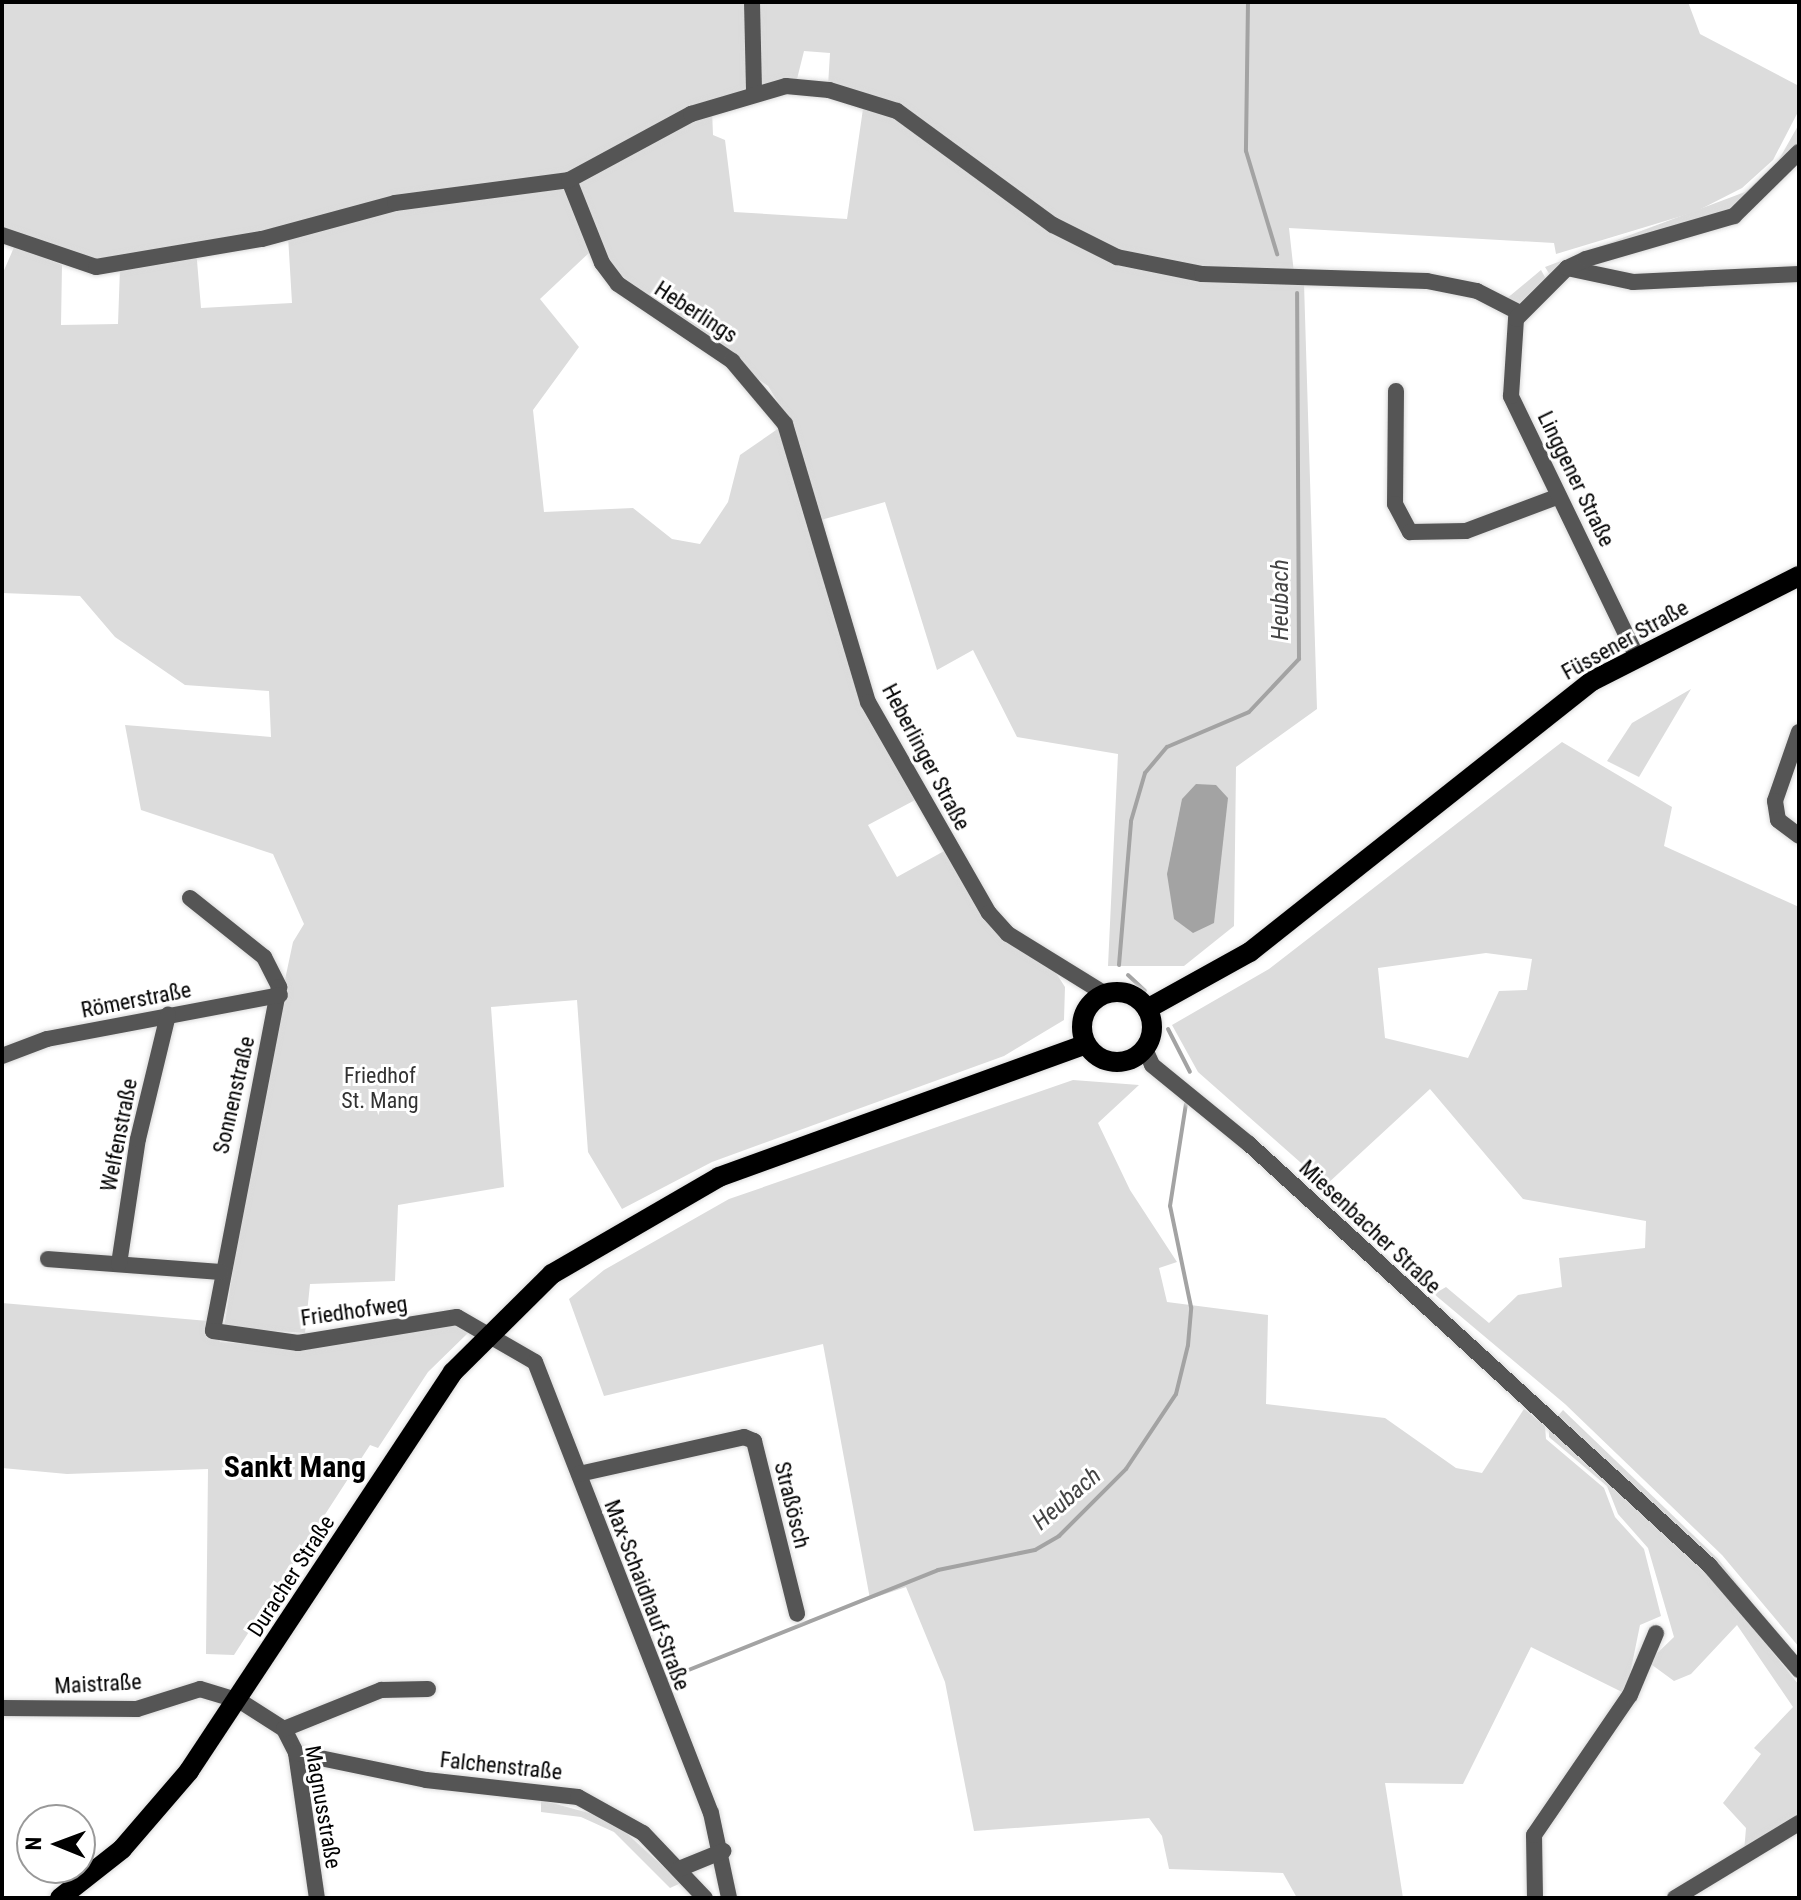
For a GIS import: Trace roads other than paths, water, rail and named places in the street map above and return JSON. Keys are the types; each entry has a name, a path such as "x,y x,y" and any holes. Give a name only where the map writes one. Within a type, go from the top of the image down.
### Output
{"main road":[{"name":"Füssener Straße","path":"1147,1009 1250,952 1484,762 1592,681 1799,576"},
{"path":"1105,994 1137,998 1147,1009 1152,1030 1145,1049 1113,1062 1086,1044 1082,1022 1105,994"},
{"name":"Duracher Straße","path":"60,1898 143,1828 240,1701 459,1366 486,1334 555,1272 719,1177 1086,1044"}],"street":[{"path":"752,2 754,90"},
{"path":"2,235 96,267 262,239 395,203 569,180 691,114 754,90 829,90 897,111 1053,225 1117,257 1202,274 1441,283 1520,313 1567,268 1734,216 1799,152"},
{"name":"Heberlings","path":"569,180 602,263 618,284 761,388 785,424 803,477"},
{"path":"1567,268 1633,282 1799,274"},
{"name":"Linggener Straße","path":"1520,313 1509,360 1511,396 1637,657"},
{"path":"1396,391 1395,504 1410,532 1466,531 1559,496"},
{"name":"Heberlinger Straße","path":"803,477 868,702 972,886 1008,934 1105,994"},
{"path":"1799,732 1775,801 1778,820 1799,836"},
{"path":"190,898 264,957 280,995"},
{"name":"Römerstraße","path":"2,1056 47,1039 280,995"},
{"name":"Sonnenstraße","path":"220,1337 212,1323 220,1272 280,995"},
{"name":"Welfenstraße","path":"119,1264 138,1139 168,1015"},
{"name":"Miesenbacher Straße","path":"1145,1049 1152,1065 1569,1435 1710,1566 1799,1670"},
{"path":"48,1259 220,1272"},
{"name":"Friedhofweg","path":"220,1337 298,1343 451,1316 486,1334"},
{"name":"Max-Schaidhauf-Straße","path":"486,1334 546,1374 579,1474 723,1851 729,1898"},
{"name":"Straßösch","path":"579,1474 744,1437 754,1441 797,1614"},
{"path":"1535,1898 1534,1835 1630,1695 1656,1633"},
{"name":"Maistraße","path":"2,1708 137,1709 200,1689 240,1701"},
{"path":"284,1729 381,1690 428,1689"},
{"name":"Magnusstraße","path":"240,1701 284,1729 296,1753 317,1898"},
{"name":"Falchenstraße","path":"296,1753 426,1780 578,1797 614,1812 679,1869 705,1898"},
{"path":"1675,1898 1799,1823"},
{"path":"679,1869 723,1851"}],"waterway":[{"name":"Heubach","path":"1248,2 1246,151 1277,254"},
{"name":"Heubach","path":"1119,965 1131,821 1145,773 1167,747 1249,712 1299,659 1297,293"},
{"name":"Heubach","path":"1128,975 1145,991"},
{"name":"Heubach","path":"1168,1029 1190,1072"},
{"name":"Heubach","path":"666,1679 938,1570 1035,1550 1059,1536 1126,1469 1176,1394 1188,1345 1191,1307 1170,1206 1186,1104"}],"district":[{"name":"Sankt Mang","path":"295,1467"}],"park label":[{"name":"Friedhof St. Mang","path":"380,1088"}]}
